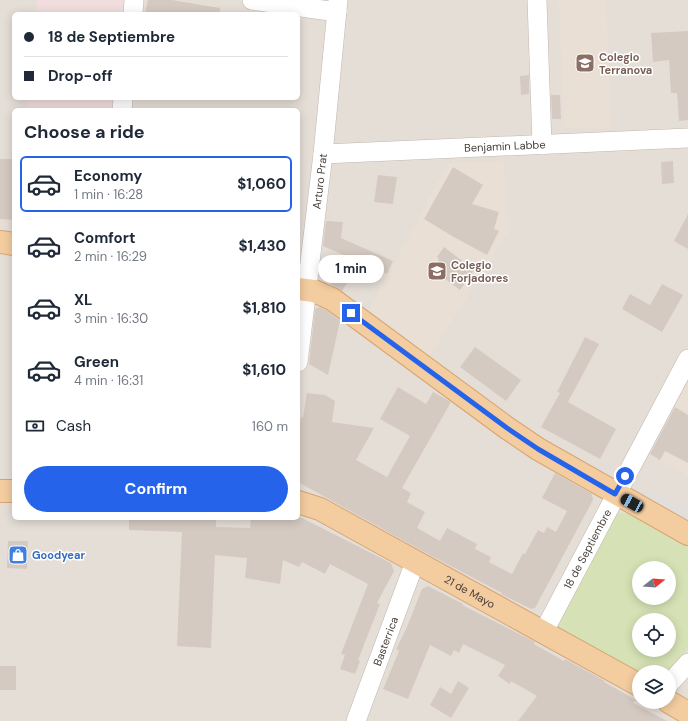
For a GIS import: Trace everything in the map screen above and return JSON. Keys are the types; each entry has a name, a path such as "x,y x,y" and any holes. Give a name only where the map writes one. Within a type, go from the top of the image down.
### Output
{"main road":[{"path":"0,242 12,244"},
{"path":"303,289 325,295 332,299 507,428 538,449 688,534"},
{"path":"0,491 12,491"},
{"name":"21 de Mayo","path":"300,503 320,509 632,681"},
{"path":"676,706 688,713"}],"street":[{"path":"133,12 134,0"},
{"path":"252,0 338,6"},
{"path":"537,0 542,145"},
{"name":"Arturo Prat","path":"300,333 303,289 323,154 338,6"},
{"name":"Benjamin Labbe","path":"323,154 688,138"},
{"name":"18 de Septiembre","path":"543,633 615,494 688,359"},
{"name":"Basterrica","path":"356,721 415,562"},
{"path":"676,676 688,663"}],"shaded area":[{"path":"0,0 688,0 688,721 0,721"},
{"path":"37,0 129,0 127,12 36,12"},
{"name":"Colegio Terranova","path":"559,0 606,0 611,127 564,128"},
{"path":"28,100 117,100 116,108 27,108"},
{"name":"Colegio Forjadores","path":"504,161 508,232 429,357 370,309 448,163"},
{"path":"688,380 688,476 646,453"},
{"path":"650,490 688,510 688,528 643,503"}],"green space":[{"path":"621,513 630,514 688,545 688,648 673,665 632,665 632,671 562,631 557,626 556,620 616,515"}],"building":[{"path":"148,0 172,0 220,8 220,12 145,12"},
{"path":"688,31 688,120 679,121 677,93 671,93 669,60 653,62 651,33"},
{"path":"529,75 529,94 521,95 520,76"},
{"path":"551,95 560,95 561,119 552,119"},
{"path":"0,159 12,159 12,220 0,219"},
{"path":"673,161 674,183 662,184 661,162"},
{"path":"453,167 483,185 472,204 499,212 494,229 499,231 487,255 424,219"},
{"path":"378,175 397,177 393,204 374,202"},
{"path":"688,214 688,249 674,241"},
{"path":"326,221 343,222 341,238 393,261 387,274 323,246"},
{"path":"444,247 474,270 460,290 432,269 439,259 437,257"},
{"path":"321,261 349,280 342,291 321,278"},
{"path":"662,284 683,295 662,332 622,309 630,294 650,305"},
{"path":"320,307 340,321 328,375 309,364 315,309"},
{"path":"585,337 599,344 568,402 616,429 600,459 541,427 560,393 557,392"},
{"path":"475,347 521,380 506,401 460,367"},
{"path":"398,387 426,404 433,392 451,402 402,488 411,493 407,502 425,512 417,528 440,541 447,528 477,544 475,549 491,557 489,562 512,574 523,553 525,554 538,530 544,533 547,527 556,532 567,511 542,498 555,473 592,494 593,500 535,608 531,609 501,594 502,593 300,483 300,424 301,417 303,418 307,393 325,395 335,401 332,422 374,428 356,460 387,477 410,436 380,419"},
{"path":"675,407 688,415 688,463 665,451 660,460 650,454"},
{"path":"300,518 302,518 391,563 394,571 377,603 380,604 358,660 360,661 355,674 340,669 345,655 341,654 368,584 330,564 325,574 302,562 299,567 283,560 280,584 245,578 247,558 215,555 211,648 177,646 182,532 129,530 129,520 216,520 216,527 250,528 251,520 300,520"},
{"name":"Goodyear","path":"8,541 28,541 27,569 7,568"},
{"path":"428,586 535,642 534,644 564,661 565,659 632,698 632,709 644,709 667,721 518,721 537,696 511,681 510,684 498,676 505,665 463,644 459,653 454,650 451,656 430,645 408,699 383,689 399,651 396,649 407,627 422,589"},
{"path":"0,666 16,666 16,690 0,690"},
{"path":"458,681 469,688 451,718 430,705 440,687 451,694"}],"place":[{"name":"Colegio Terranova","path":"585,63"},
{"name":"Colegio Forjadores","path":"437,271"},
{"name":"Goodyear","path":"18,555"}],"route":[{"path":"351,313 507,428 538,449 615,494 625,476"}]}
